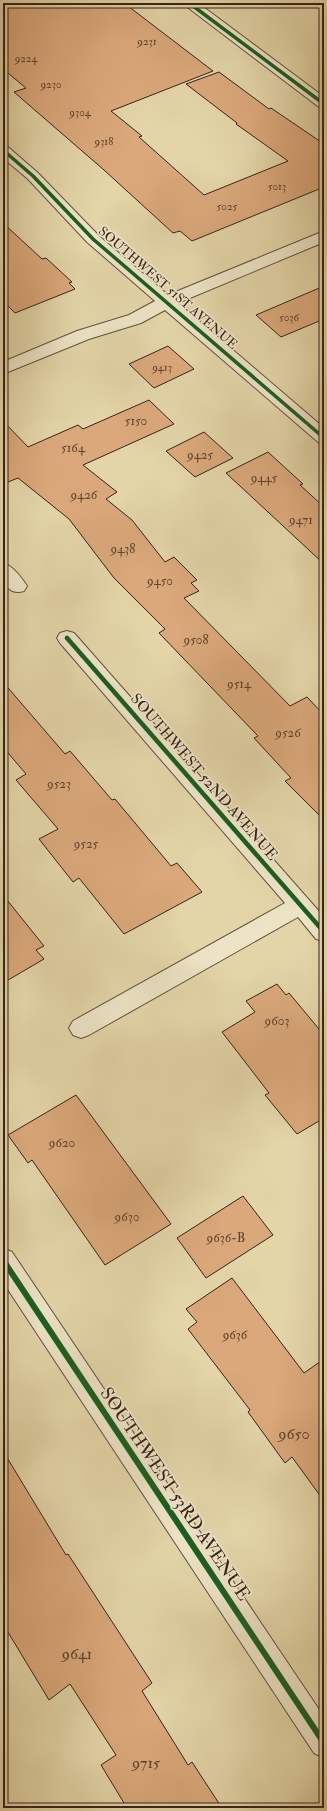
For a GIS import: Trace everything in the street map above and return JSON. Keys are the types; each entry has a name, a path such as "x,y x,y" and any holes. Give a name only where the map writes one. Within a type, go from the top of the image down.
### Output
{"street":[{"path":"189,3 324,104"},
{"name":"SOUTHWEST 51ST AVENUE","path":"3,150 34,176 93,239 324,438"},
{"path":"3,368 83,335 135,319 167,302 324,236"},
{"path":"3,570 18,586"},
{"name":"SOUTHWEST 52ND AVENUE","path":"67,638 324,932"},
{"path":"81,1028 300,905"},
{"name":"SOUTHWEST 53RD AVENUE","path":"3,1260 324,1743"}],"building":[{"path":"3,3 124,3 213,71 111,111 142,136 139,137 204,195 288,161 236,124 237,123 186,84 219,72 269,109 271,108 324,144 324,187 192,241 180,231 173,233 104,170 14,92 26,88 3,69"},
{"path":"3,223 42,259 46,258 72,282 69,283 75,289 15,313 3,301"},
{"path":"324,286 324,319 281,337 256,315"},
{"path":"168,346 194,369 154,388 129,364"},
{"path":"149,400 174,424 83,465 117,492 106,499 132,520 165,562 174,557 197,580 191,583 199,591 184,598 290,706 307,697 324,715 324,820 285,781 291,778 254,738 258,736 159,633 165,629 114,578 69,519 18,478 3,484 3,421 28,447 78,425 83,429"},
{"path":"204,432 233,458 195,477 166,451"},
{"path":"268,452 303,484 300,485 324,507 324,564 226,473"},
{"path":"3,682 65,754 70,751 112,800 115,799 171,866 177,863 202,892 124,934 79,878 73,882 39,839 58,829 16,780 26,774 3,747"},
{"path":"3,895 44,946 36,950 44,959 3,983"},
{"path":"277,984 286,995 289,993 324,1035 324,1118 297,1134 265,1095 269,1093 222,1032 255,1012 246,1001"},
{"path":"76,1095 171,1224 105,1265 32,1160 28,1163 8,1135"},
{"path":"243,1196 273,1235 206,1278 177,1238"},
{"path":"232,1278 304,1373 324,1359 324,1501 292,1457 285,1463 248,1412 250,1410 188,1329 197,1322 186,1309"},
{"path":"3,1451 66,1555 68,1554 152,1683 142,1691 188,1765 192,1762 222,1808 127,1808 101,1765 116,1755 70,1684 49,1700 3,1624"}],"cycle path":[{"path":"189,3 324,104"},
{"path":"3,150 33,176 93,239 324,438"},
{"path":"67,638 324,932"},
{"path":"3,1260 324,1743"}]}
